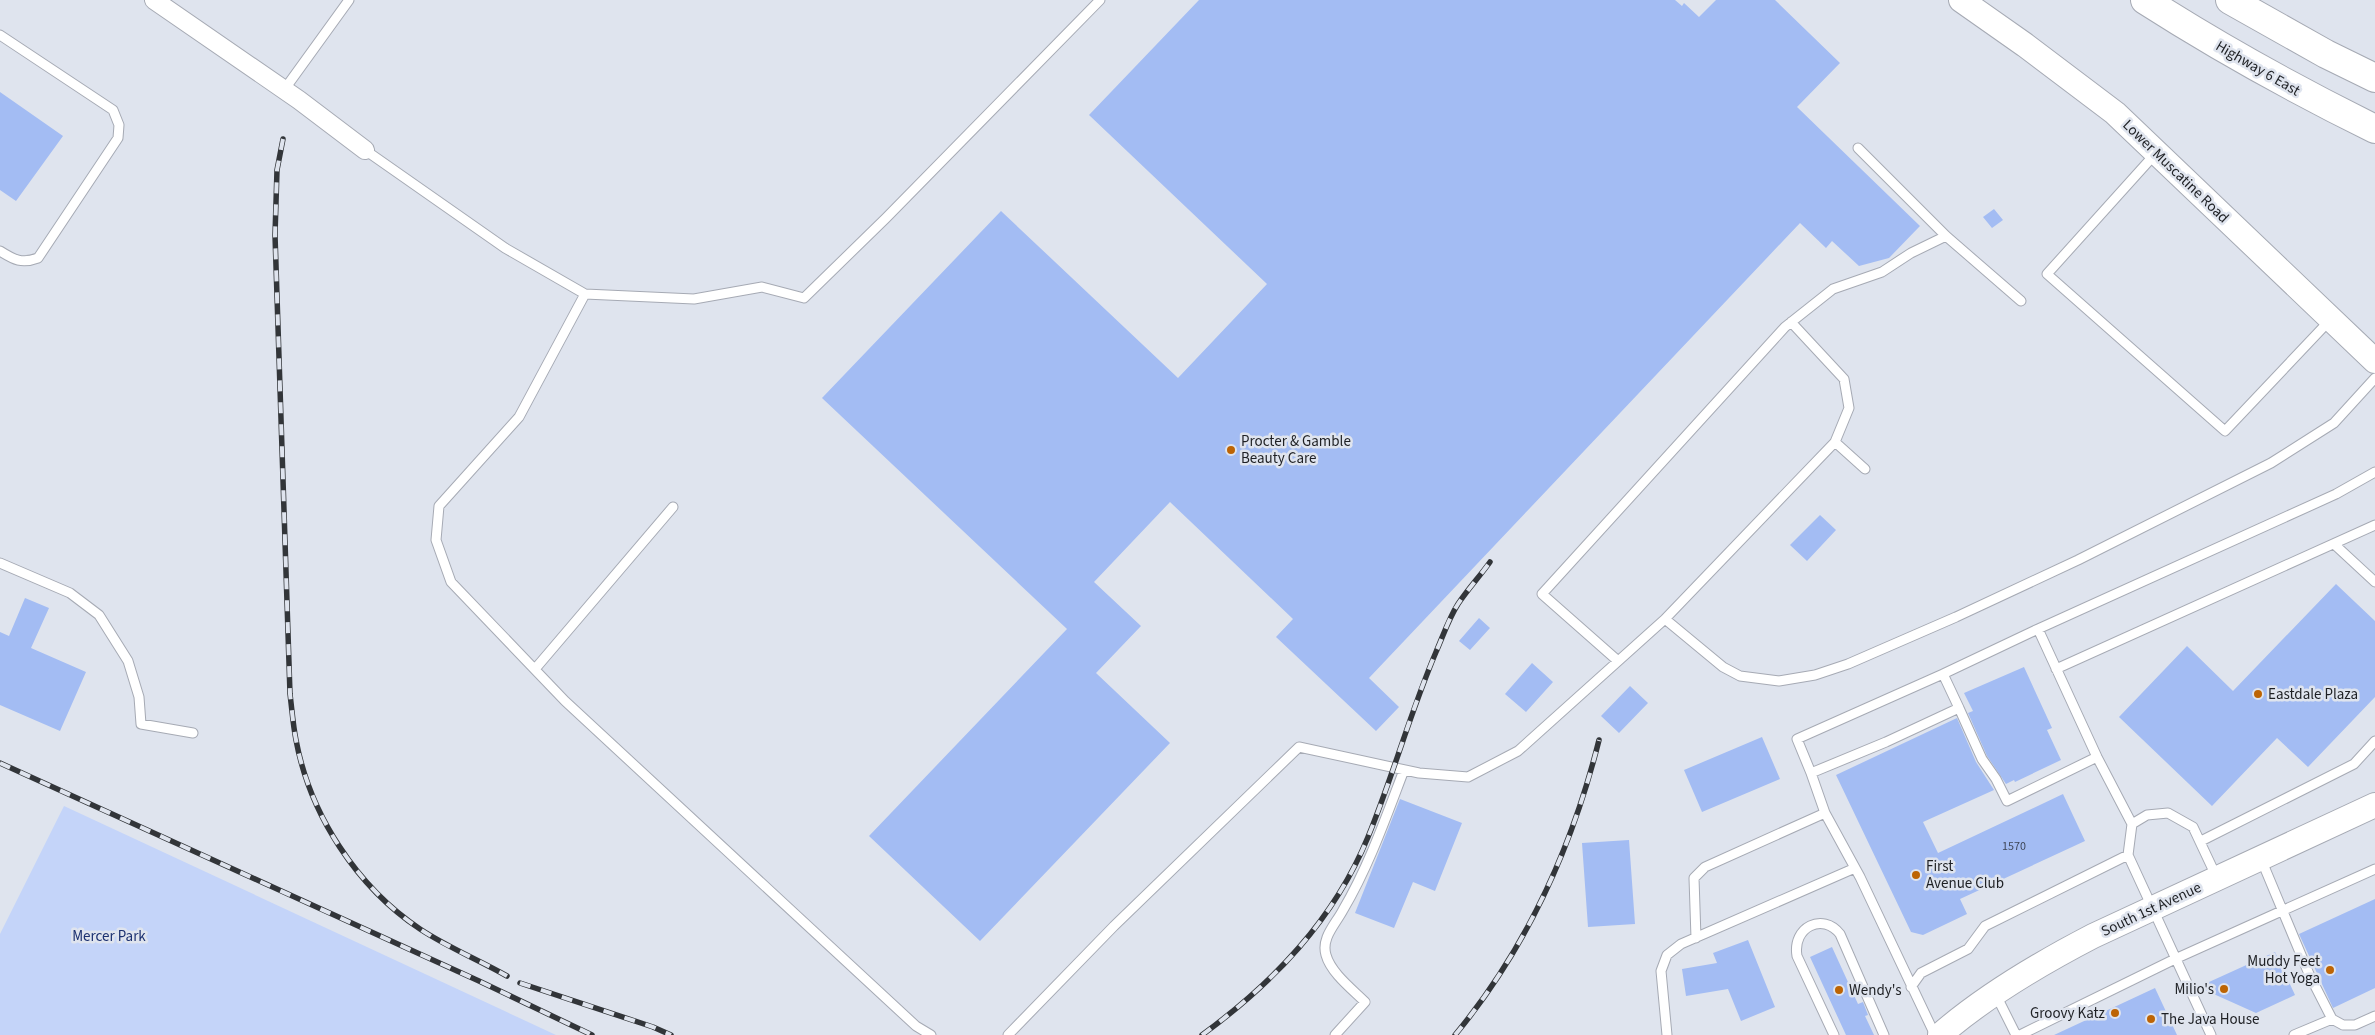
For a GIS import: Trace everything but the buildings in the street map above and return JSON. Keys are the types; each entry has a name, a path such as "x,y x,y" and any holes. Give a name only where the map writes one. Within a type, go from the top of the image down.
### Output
{"main road":[{"name":"Highway 6 East","path":"2145,0 2237,57 2302,93 2375,129"},
{"path":"2230,0 2301,40 2375,78"}],"street":[{"path":"154,0 284,90 365,150"},
{"name":"Lower Muscatine Road","path":"1961,0 2115,113 2375,361"},
{"name":"South 1st Avenue","path":"1940,1035 1995,993 2049,959 2375,805"}],"lane":[{"path":"284,90 349,0"},
{"path":"365,150 505,248 585,294 694,299 762,287 804,298 1100,0"},
{"path":"0,35 113,110 119,125 118,138 38,258 29,262 17,262 0,251"},
{"path":"1858,148 1946,236 2021,301"},
{"path":"2156,153 2047,274 2225,431 2331,318"},
{"path":"1618,661 1542,594 1791,322 1833,289 1882,272 1911,253 1946,236"},
{"path":"585,294 519,417 439,506 436,540 451,582 565,701 909,1019 931,1035"},
{"path":"1008,1035 1114,926 1299,747 1404,770 1468,778 1518,751 1665,619 1835,442 1849,408 1844,379 1791,322"},
{"path":"1665,619 1723,667 1740,676 1778,681 1815,675 1848,664 1956,617 2078,560 2271,463 2334,423 2375,378"},
{"path":"1835,442 1865,469"},
{"path":"1935,1035 1855,868 1825,813 1797,739 2336,494 2375,472"},
{"path":"535,669 672,507"},
{"path":"2056,669 2375,525"},
{"path":"2334,544 2375,582"},
{"path":"0,563 70,593 99,615 128,660 140,697 141,724 193,733"},
{"path":"2038,629 2097,757 2132,824 2128,856 2211,1035"},
{"path":"1943,674 1982,759 2007,801 2097,757"},
{"path":"1811,773 1886,742 1958,708"},
{"path":"2201,842 2354,764 2375,741"},
{"path":"1335,1035 1365,1002 1333,969 1326,955 1325,940 1344,909 1376,844 1404,770"},
{"path":"1696,938 1694,878 1705,867 1825,813"},
{"path":"2132,824 2147,815 2168,813 2193,827 2217,878"},
{"path":"1911,987 1921,973 1968,949 1985,926 2128,856"},
{"path":"2261,858 2309,974 2332,1019 2342,1025 2355,1025 2375,1016"},
{"path":"1667,1035 1662,971 1668,955 1680,944 1855,868"},
{"path":"2020,1035 2175,959 2375,869"},
{"path":"1834,1035 1797,956 1796,949 1796,941 1800,933 1807,928 1822,923 1834,926 1840,934 1884,1035"},
{"path":"1995,993 2016,1035"},
{"path":"2294,1035 2332,1019"}],"green space":[{"name":"Mercer Park","path":"64,806 556,1035 0,1035 0,934"}],"railway":[{"path":"283,139 277,170 275,235 290,694 295,734 303,768 312,795 325,822 357,871 376,892 397,912 420,929 507,976"},
{"path":"1202,1035 1253,994 1277,971 1299,948 1338,896 1368,837 1418,698 1449,621 1462,598 1490,562"},
{"path":"1455,1035 1504,968 1544,896 1575,820 1599,740"},
{"path":"0,763 479,981 592,1035"},
{"path":"520,983 653,1027 671,1035"}],"place":[{"name":"Procter & Gamble Beauty Care","path":"1231,450"},
{"name":"Eastdale Plaza","path":"2258,694"},
{"name":"First Avenue Club","path":"1916,875"},
{"name":"Muddy Feet Hot Yoga","path":"2330,970"},
{"name":"Milio's","path":"2224,989"},
{"name":"Wendy's","path":"1839,990"},
{"name":"Groovy Katz","path":"2115,1013"},
{"name":"The Java House","path":"2151,1019"}]}
